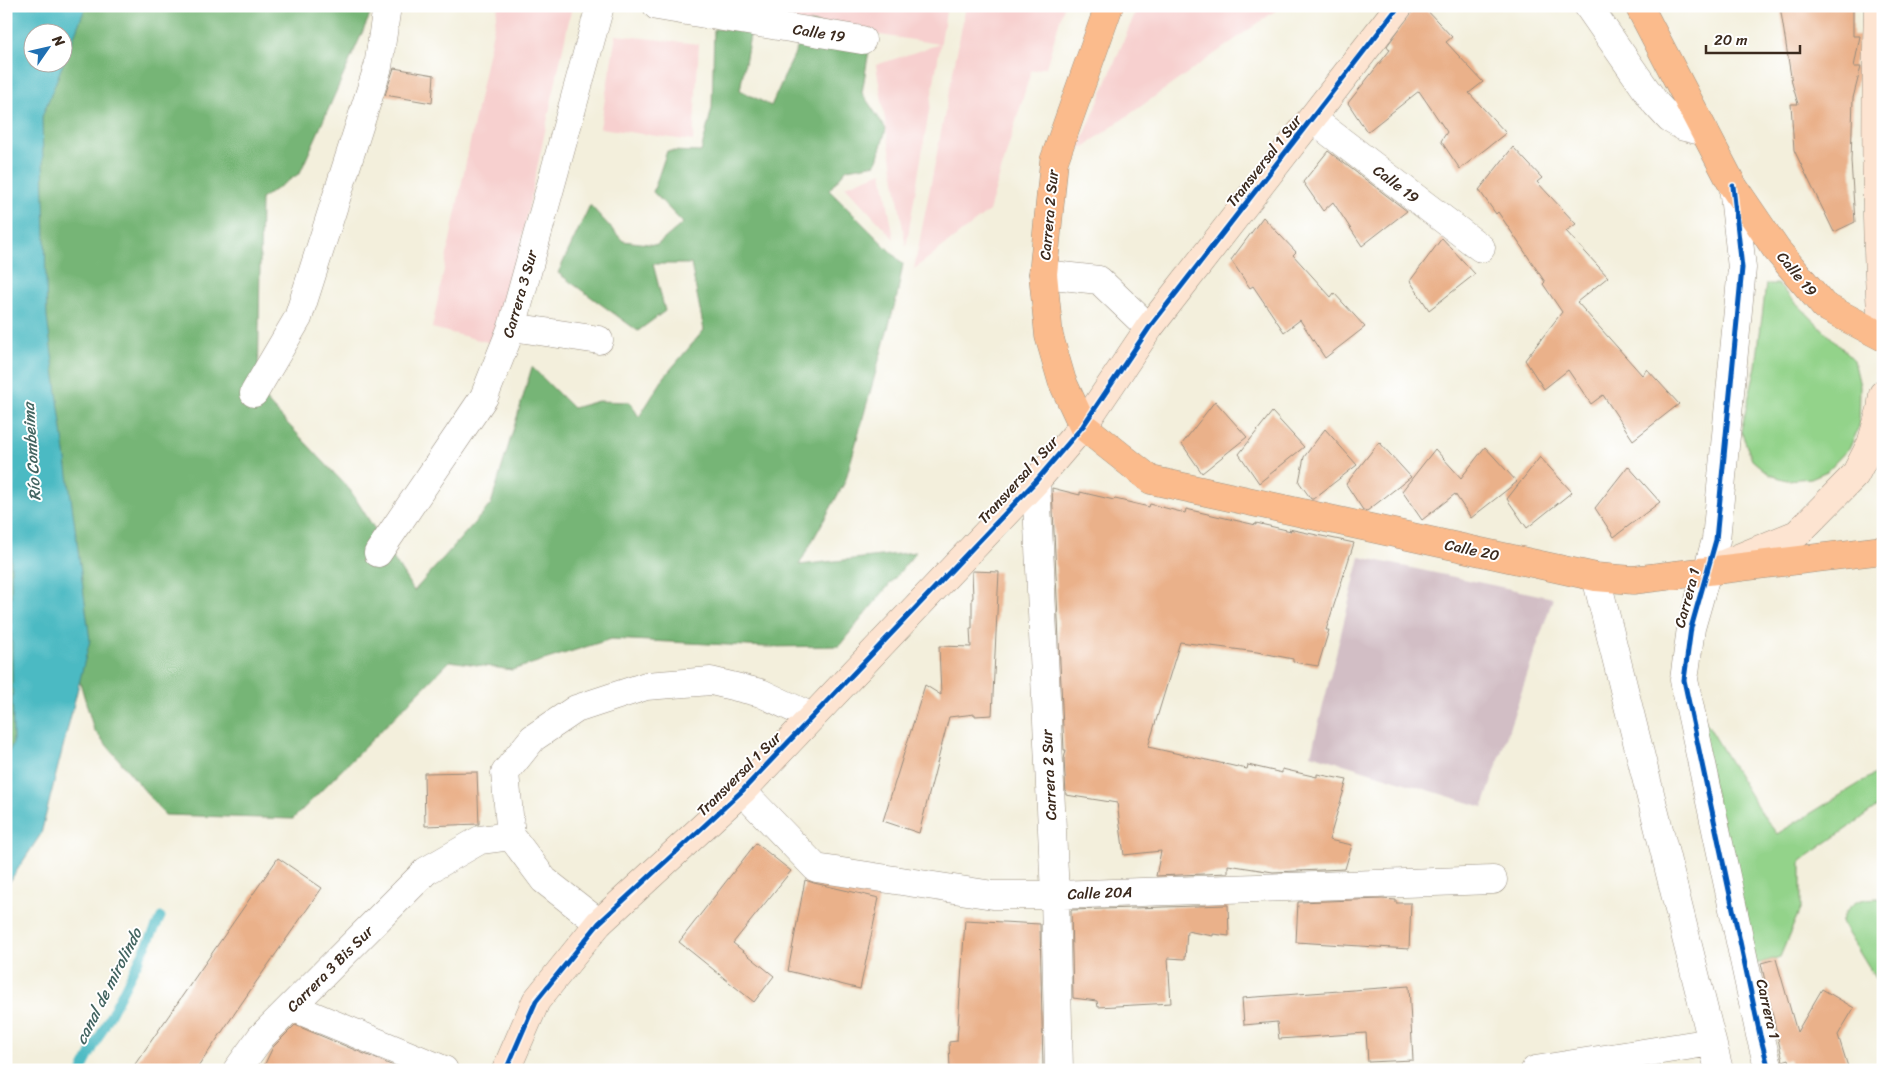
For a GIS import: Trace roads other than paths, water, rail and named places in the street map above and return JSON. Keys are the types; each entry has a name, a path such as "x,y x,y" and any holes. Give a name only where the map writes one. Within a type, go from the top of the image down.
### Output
{"main road":[{"name":"Carrera 2 Sur","path":"1083,426 1062,381 1049,336 1043,274 1054,160 1109,6"},
{"name":"Calle 19","path":"1639,6 1733,186 1776,249 1824,306 1883,336"},
{"name":"Calle 20","path":"1083,426 1151,480 1596,577 1633,580 1883,550"}],"street":[{"path":"254,393 298,318 378,66 388,6"},
{"name":"Carrera 3 Sur","path":"378,553 484,397 512,327 600,6"},
{"name":"Calle 19","path":"657,6 862,40"},
{"name":"Transversal 1 Sur","path":"599,923 742,791 1036,481 1083,426 1149,328 1399,6"},
{"path":"1588,6 1656,104 1670,119 1684,127 1705,132"},
{"path":"1878,6 1876,70 1877,186 1879,300 1883,336"},
{"name":"Calle 19","path":"1312,119 1481,248"},
{"name":"Carrera 1","path":"1733,186 1742,268 1716,540 1691,628 1684,680 1769,1070"},
{"path":"1043,274 1099,280 1149,328"},
{"path":"512,327 599,340"},
{"name":"Carrera 1","path":"1708,570 1797,534 1855,475 1871,444 1881,410 1883,394"},
{"name":"Carrera 2 Sur","path":"1036,481 1060,1070"},
{"path":"1596,577 1719,1070"},
{"path":"506,1070 536,1001 599,923 544,880 511,836 505,772 533,738 576,710 646,686 711,681 761,693 812,717"},
{"name":"Calle 20A","path":"742,791 816,868 993,895 1493,880"},
{"name":"Carrera 3 Bis Sur","path":"237,1070 261,1037 426,871 480,840 511,836"},
{"path":"292,1007 444,1070"},
{"path":"1535,1070 1712,1042"}],"water":[{"name":"Río Combeima","path":"6,6 86,6 72,41 72,22 22,22 22,72 60,72 42,117 47,317 90,640 41,834 6,887 6,758 13,743 10,494 6,455"}],"waterway":[{"name":"canal de mirolindo","path":"82,1070 161,917"}]}
